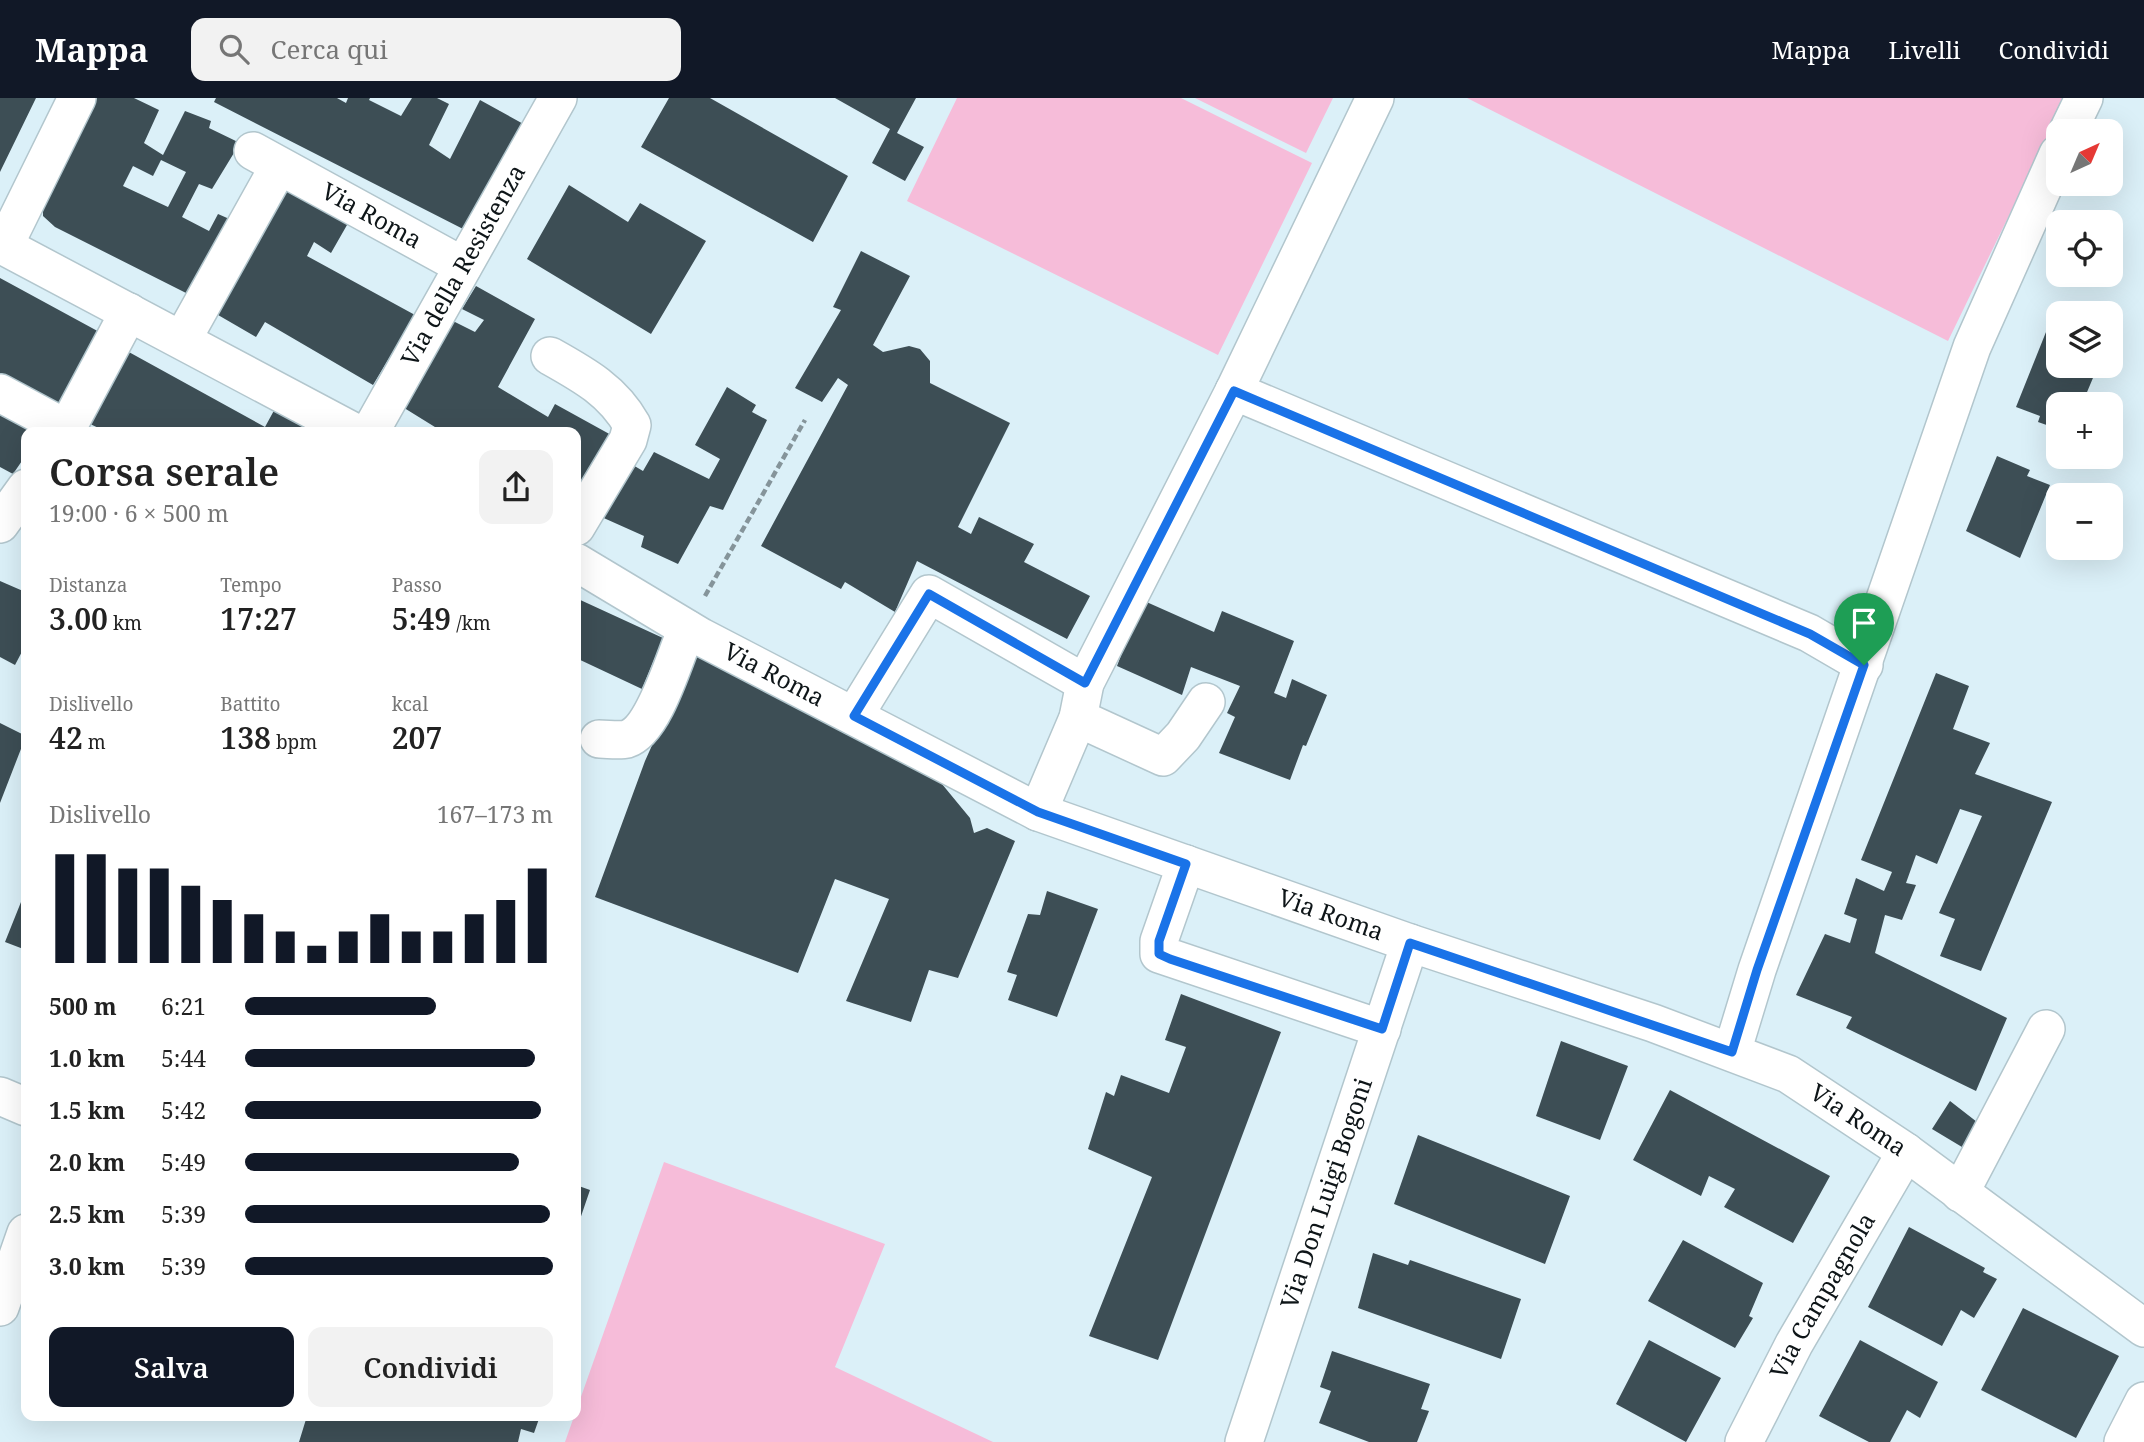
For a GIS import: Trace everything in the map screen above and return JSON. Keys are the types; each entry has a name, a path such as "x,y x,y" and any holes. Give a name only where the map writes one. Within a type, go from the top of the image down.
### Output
{"street":[{"path":"77,98 2,245 345,427"},
{"name":"Via della Resistenza","path":"373,427 558,98"},
{"path":"1038,812 1082,701 1375,98"},
{"path":"2074,119 2084,98"},
{"name":"Via Roma","path":"182,340 266,159 463,266"},
{"path":"1732,1052 1757,970 1972,347 2046,180"},
{"path":"68,427 129,312"},
{"path":"550,356 597,382 623,408 632,425 628,440 581,519"},
{"path":"1234,391 1810,634 1864,665"},
{"path":"0,393 61,427"},
{"path":"0,524 21,495"},
{"name":"Via Roma","path":"581,565 687,629 1038,812 1410,943 1732,1052 1788,1074 1906,1152 2144,1328"},
{"path":"854,716 929,594 1163,757 1183,736 1206,702"},
{"path":"599,739 626,740 641,731 650,717 687,629"},
{"path":"1186,864 1159,941 1159,954 1382,1029"},
{"name":"Via Don Luigi Bogoni","path":"1244,1442 1410,943"},
{"path":"1960,1193 2046,1029"},
{"path":"0,1096 21,1105"},
{"name":"Via Campagnola","path":"1744,1442 1794,1344 1906,1152"},
{"path":"0,1307 21,1247"},
{"path":"2123,1442 2144,1401"}],"path":[{"path":"687,629 805,420"}],"shaded area":[{"path":"957,98 1181,98 1312,163 1218,355 907,201"},
{"path":"1195,98 1333,98 1306,153"},
{"path":"1467,98 2066,98 2056,119 2046,119 2046,139 1948,341"},
{"path":"664,1162 885,1244 835,1367 993,1442 565,1442 572,1421 581,1421 581,1397"}],"building":[{"path":"0,98 36,98 0,172"},
{"path":"93,98 134,98 159,110 144,143 163,155 185,111 211,121 209,128 240,143 212,189 199,184 182,217 209,231 218,214 234,221 194,297 55,227 43,216 43,205","holes":["161,160 186,172 168,207 123,186 133,166 153,176"]},
{"path":"216,98 337,98 346,103 348,98 370,98 369,100 401,116 412,98 437,98 449,104 429,145 450,159 480,100 527,126 469,232 214,102"},
{"path":"669,98 710,98 848,176 813,242 641,147"},
{"path":"835,98 916,98 897,133 924,147 905,181 872,163 890,129"},
{"path":"282,181 351,218 331,253 314,242 307,256 415,315 373,385 265,322 256,337 206,308"},
{"path":"569,185 628,222 640,203 706,241 651,334 527,259"},
{"path":"861,251 910,276 873,345 883,352 909,346 920,349 930,361 930,383 1010,423 958,527 971,534 979,517 1034,544 1024,562 1090,596 1067,639 917,561 895,612 845,582 841,589 761,546 848,385 838,378 822,402 795,388 841,310 833,307"},
{"path":"0,278 103,334 67,409 0,373"},
{"path":"476,286 535,319 498,387 548,417 555,404 613,436 581,489 581,427 435,427 401,406 449,319 475,332 484,320 462,309"},
{"path":"2046,332 2046,378 2093,378 2087,392 2046,392 2046,425 2038,422 2040,416 2016,407"},
{"path":"127,351 265,427 96,427 88,423"},
{"path":"727,387 756,405 752,412 767,420 723,510 710,506 678,564 641,547 644,536 597,515 626,461 643,471 654,452 709,479 720,459 695,445"},
{"path":"0,401 35,427 21,427 21,462 13,474 0,467"},
{"path":"277,405 317,427 265,427"},
{"path":"1997,456 2030,470 2027,476 2046,483 2046,495 2020,558 1966,531"},
{"path":"0,581 21,590 21,654 15,665 0,657"},
{"path":"581,600 663,638 642,689 581,660"},
{"path":"1142,600 1214,632 1222,611 1294,641 1274,693 1286,698 1292,679 1327,695 1290,780 1219,753 1235,717 1227,713 1240,686 1191,667 1182,695 1117,666"},
{"path":"693,654 937,778 970,818 974,833 987,828 1015,841 958,978 929,970 911,1022 846,1001 889,899 835,879 798,973 595,897 645,761"},
{"path":"1936,673 1969,686 1953,729 1990,743 1975,774 2052,802 1981,971 1940,956 1955,919 1939,913 1982,816 1960,809 1937,864 1916,855 1906,883 1916,885 1902,920 1885,915 1875,953 2007,1018 1976,1091 1846,1028 1852,1017 1796,995 1825,934 1850,943 1857,919 1844,914 1856,878 1884,891 1892,872 1861,860"},
{"path":"0,723 21,734 21,749 0,803"},
{"path":"1047,891 1098,909 1057,1017 1008,1000 1017,975 1007,972 1028,914 1040,915"},
{"path":"21,902 21,948 5,942"},
{"path":"1181,994 1281,1032 1158,1360 1089,1336 1152,1177 1088,1149 1106,1092 1114,1096 1121,1075 1169,1093 1186,1047 1165,1040"},
{"path":"1561,1041 1628,1066 1600,1140 1536,1116"},
{"path":"1670,1090 1830,1176 1793,1243 1724,1207 1735,1189 1709,1176 1701,1196 1633,1160"},
{"path":"1950,1101 1977,1122 1962,1147 1932,1129"},
{"path":"1418,1135 1570,1196 1545,1264 1394,1204"},
{"path":"581,1187 590,1190 581,1216"},
{"path":"1909,1227 1985,1268 1983,1272 1997,1279 1974,1318 1961,1310 1942,1346 1868,1307"},
{"path":"1683,1240 1763,1283 1749,1316 1753,1318 1735,1348 1648,1301"},
{"path":"1373,1253 1408,1265 1410,1260 1521,1299 1501,1359 1358,1308"},
{"path":"2023,1308 2119,1356 2076,1438 1981,1390"},
{"path":"1649,1340 1721,1378 1686,1442 1616,1404"},
{"path":"1860,1340 1938,1382 1920,1418 1907,1410 1890,1442 1869,1442 1819,1416"},
{"path":"1332,1351 1430,1384 1421,1409 1429,1411 1417,1442 1369,1442 1319,1423 1331,1391 1320,1387"},
{"path":"305,1421 538,1421 534,1433 521,1429 518,1442 299,1442"}],"route":[{"path":"1234,391 1810,634 1864,665 1757,970 1732,1052 1653,1023 1410,943 1382,1029 1170,959 1159,954 1159,941 1186,864 1038,812 854,716 923,598 929,594 944,600 1085,683 1234,391"}]}
